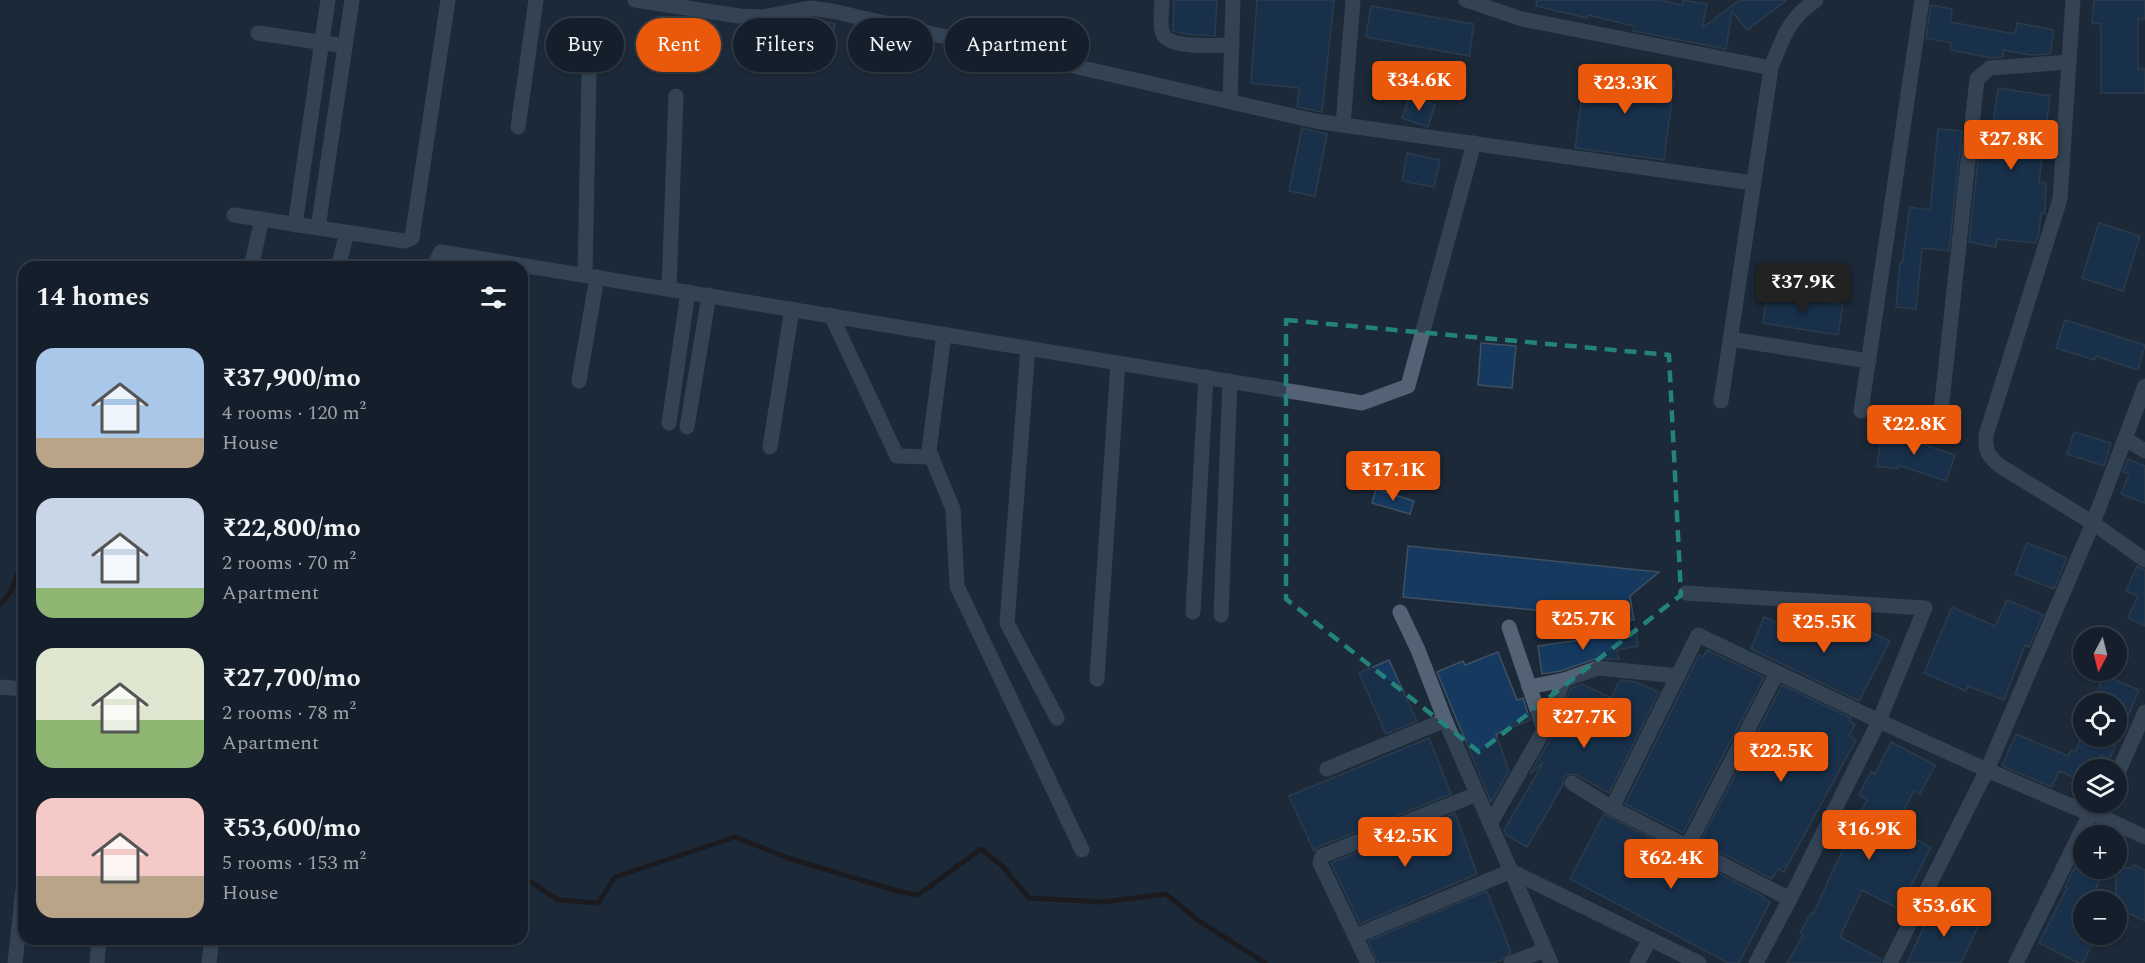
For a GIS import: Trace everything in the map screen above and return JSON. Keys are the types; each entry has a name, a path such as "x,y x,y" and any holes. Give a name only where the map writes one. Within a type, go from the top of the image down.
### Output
{"street":[{"path":"295,225 328,0"},
{"path":"318,228 352,0"},
{"path":"234,215 404,241 412,238 448,0"},
{"path":"518,127 536,0"},
{"path":"635,0 739,16 763,17 810,8 832,10 1316,121 1753,183"},
{"path":"1162,0 1161,27 1163,35 1170,41 1179,44 1232,45"},
{"path":"1230,101 1233,0"},
{"path":"1343,125 1353,0"},
{"path":"1466,0 1522,19 1771,68"},
{"path":"1720,401 1771,68 1787,28 1801,10 1816,0"},
{"path":"1862,411 1922,0"},
{"path":"2073,0 2060,199 1986,435 1985,449 1991,459 2000,466 2093,524 2145,560"},
{"path":"258,33 345,46"},
{"path":"1941,411 1977,79 1990,68 2069,62"},
{"path":"579,381 591,276 589,72"},
{"path":"669,289 676,96"},
{"path":"528,267 1362,403 1408,386 1474,143"},
{"path":"252,261 262,219"},
{"path":"340,261 347,233"},
{"path":"436,261 441,252 492,261"},
{"path":"669,423 688,292"},
{"path":"687,427 709,296"},
{"path":"770,447 792,309"},
{"path":"831,315 897,456 932,457"},
{"path":"944,334 929,451 953,509 957,586 1082,850"},
{"path":"1730,339 1869,362"},
{"path":"1028,348 1007,623 1057,718"},
{"path":"1097,679 1118,363"},
{"path":"1193,612 1206,377"},
{"path":"1221,615 1230,381"},
{"path":"1890,963 1987,770 2093,524 2145,386"},
{"path":"2126,439 2145,450"},
{"path":"1686,593 1925,608 1879,721 1756,963"},
{"path":"1400,612 1548,956 1511,963"},
{"path":"1509,627 1544,730"},
{"path":"1612,808 1698,635 1987,770 2073,802"},
{"path":"1529,687 1564,680 1598,669 1678,676"},
{"path":"1688,845 1777,673"},
{"path":"1490,824 1544,730 1564,680"},
{"path":"0,687 18,688"},
{"path":"2124,759 2145,712"},
{"path":"1327,769 1445,720"},
{"path":"1572,783 1612,808 1790,899"},
{"path":"1368,963 1320,863 1322,856 1477,794"},
{"path":"2016,963 2097,813"},
{"path":"2102,813 2145,837"},
{"path":"1356,936 1511,871 1699,963"},
{"path":"15,963 18,935"},
{"path":"1637,963 1650,939"},
{"path":"97,963 98,945"},
{"path":"208,963 211,945"}],"highlighted area":[{"path":"1286,320 1669,355 1681,595 1479,752 1286,599"}],"building":[{"path":"1174,0 1217,0 1215,36 1173,31"},
{"path":"1257,0 1334,0 1322,112 1297,107 1299,88 1251,83"},
{"path":"1537,0 1659,0 1682,5 1683,0 1707,4 1702,28 1740,0 1787,0 1747,30 1732,11 1726,49 1633,31 1634,26 1536,6"},
{"path":"2094,0 2145,0 2145,19 2138,19 2138,69 2145,69 2145,93 2101,93 2101,24 2092,23"},
{"path":"1931,5 1952,9 1950,22 2015,34 2017,23 2054,30 2050,54 2030,55 2004,50 2003,57 1992,58 1950,50 1951,43 1926,38"},
{"path":"1371,6 1474,24 1469,56 1366,37"},
{"path":"1585,71 1674,82 1664,160 1575,148"},
{"path":"1998,88 2050,96 2039,182 2046,183 2045,214 2041,213 2036,243 1997,239 1996,247 1969,242 1981,132 1992,133"},
{"path":"1410,96 1435,105 1428,127 1402,118"},
{"path":"1302,128 1327,134 1315,196 1289,191"},
{"path":"1938,129 1962,131 1949,251 1922,248 1916,309 1896,307 1900,263 1902,263 1910,207 1930,210"},
{"path":"1407,153 1440,160 1434,187 1402,181"},
{"path":"2099,223 2140,236 2123,291 2082,278"},
{"path":"1768,292 1843,304 1838,335 1763,323"},
{"path":"2065,320 2145,345 2138,370 2096,356 2095,360 2056,348"},
{"path":"1481,343 1516,346 1512,388 1478,385"},
{"path":"1882,432 1903,435 1902,437 1955,455 1946,481 1898,465 1898,469 1877,466"},
{"path":"2074,432 2111,443 2104,466 2067,454"},
{"path":"2128,459 2145,466 2145,503 2121,494 2129,474 2123,472"},
{"path":"1376,489 1414,501 1410,514 1372,503"},
{"path":"2027,543 2067,558 2054,589 2015,574"},
{"path":"1408,546 1659,572 1630,596 1634,620 1403,597"},
{"path":"2137,566 2145,570 2145,626 2128,618 2138,596 2126,591"},
{"path":"2007,600 2043,615 2029,647 2025,645 2004,700 1968,686 1966,691 1924,673 1952,607 1995,626"},
{"path":"1764,617 1799,632 1805,619 1849,641 1857,625 1890,641 1859,701 1751,649"},
{"path":"1636,632 1638,646 1617,650 1619,659 1595,659 1561,671 1542,674 1538,646"},
{"path":"1707,650 1764,677 1683,833 1625,804 1699,655 1703,657"},
{"path":"1498,652 1517,700 1523,698 1530,720 1496,734 1509,771 1491,802 1437,672 1463,661 1465,665"},
{"path":"1389,660 1417,721 1386,734 1359,673"},
{"path":"1620,680 1636,682 1659,692 1609,793 1577,775 1568,774 1563,778 1563,785 1527,847 1506,835 1504,830 1543,763 1530,774 1553,734 1571,688 1582,684 1611,698"},
{"path":"2101,681 2117,681 2139,690 2127,718 2127,693 2097,693"},
{"path":"1782,685 1851,718 1849,721 1855,724 1849,736 1856,740 1784,872 1778,869 1772,879 1700,842"},
{"path":"2016,734 2068,756 2071,750 2076,751 2077,747 2115,747 2110,759 2104,759 2101,755 2099,759 2073,759 2073,777 2059,771 2052,787 2002,766"},
{"path":"1429,738 1451,794 1318,847 1314,851 1289,796"},
{"path":"1891,742 1935,765 1920,794 1914,791 1894,829 1931,847 1899,909 1862,890 1840,937 1881,959 1880,963 1787,963 1803,935 1800,933 1811,913 1813,914 1867,800 1859,795 1871,772 1875,774"},
{"path":"1455,813 1477,874 1360,924 1331,863"},
{"path":"1604,814 1763,896 1762,898 1770,902 1739,963 1728,963 1570,879"},
{"path":"2134,865 2145,870 2145,921 2127,913 2127,891 2116,891 2116,879 2127,879 2127,868 2133,868"},
{"path":"2073,870 2073,879 2100,879 2095,891 2073,891 2073,945 2092,945 2083,963 2078,963 2039,943 2067,888 2065,887"},
{"path":"1487,891 1511,952 1502,960 1493,963 1378,963 1368,941"},
{"path":"1935,903 1979,924 1961,963 1907,963"}],"waterway":[{"path":"0,604 9,594 18,574"},
{"path":"528,880 558,900 598,903 615,877 735,837 791,859 918,895 981,849 1002,866 1029,898 1103,902 1166,894 1199,921 1265,963"}]}
